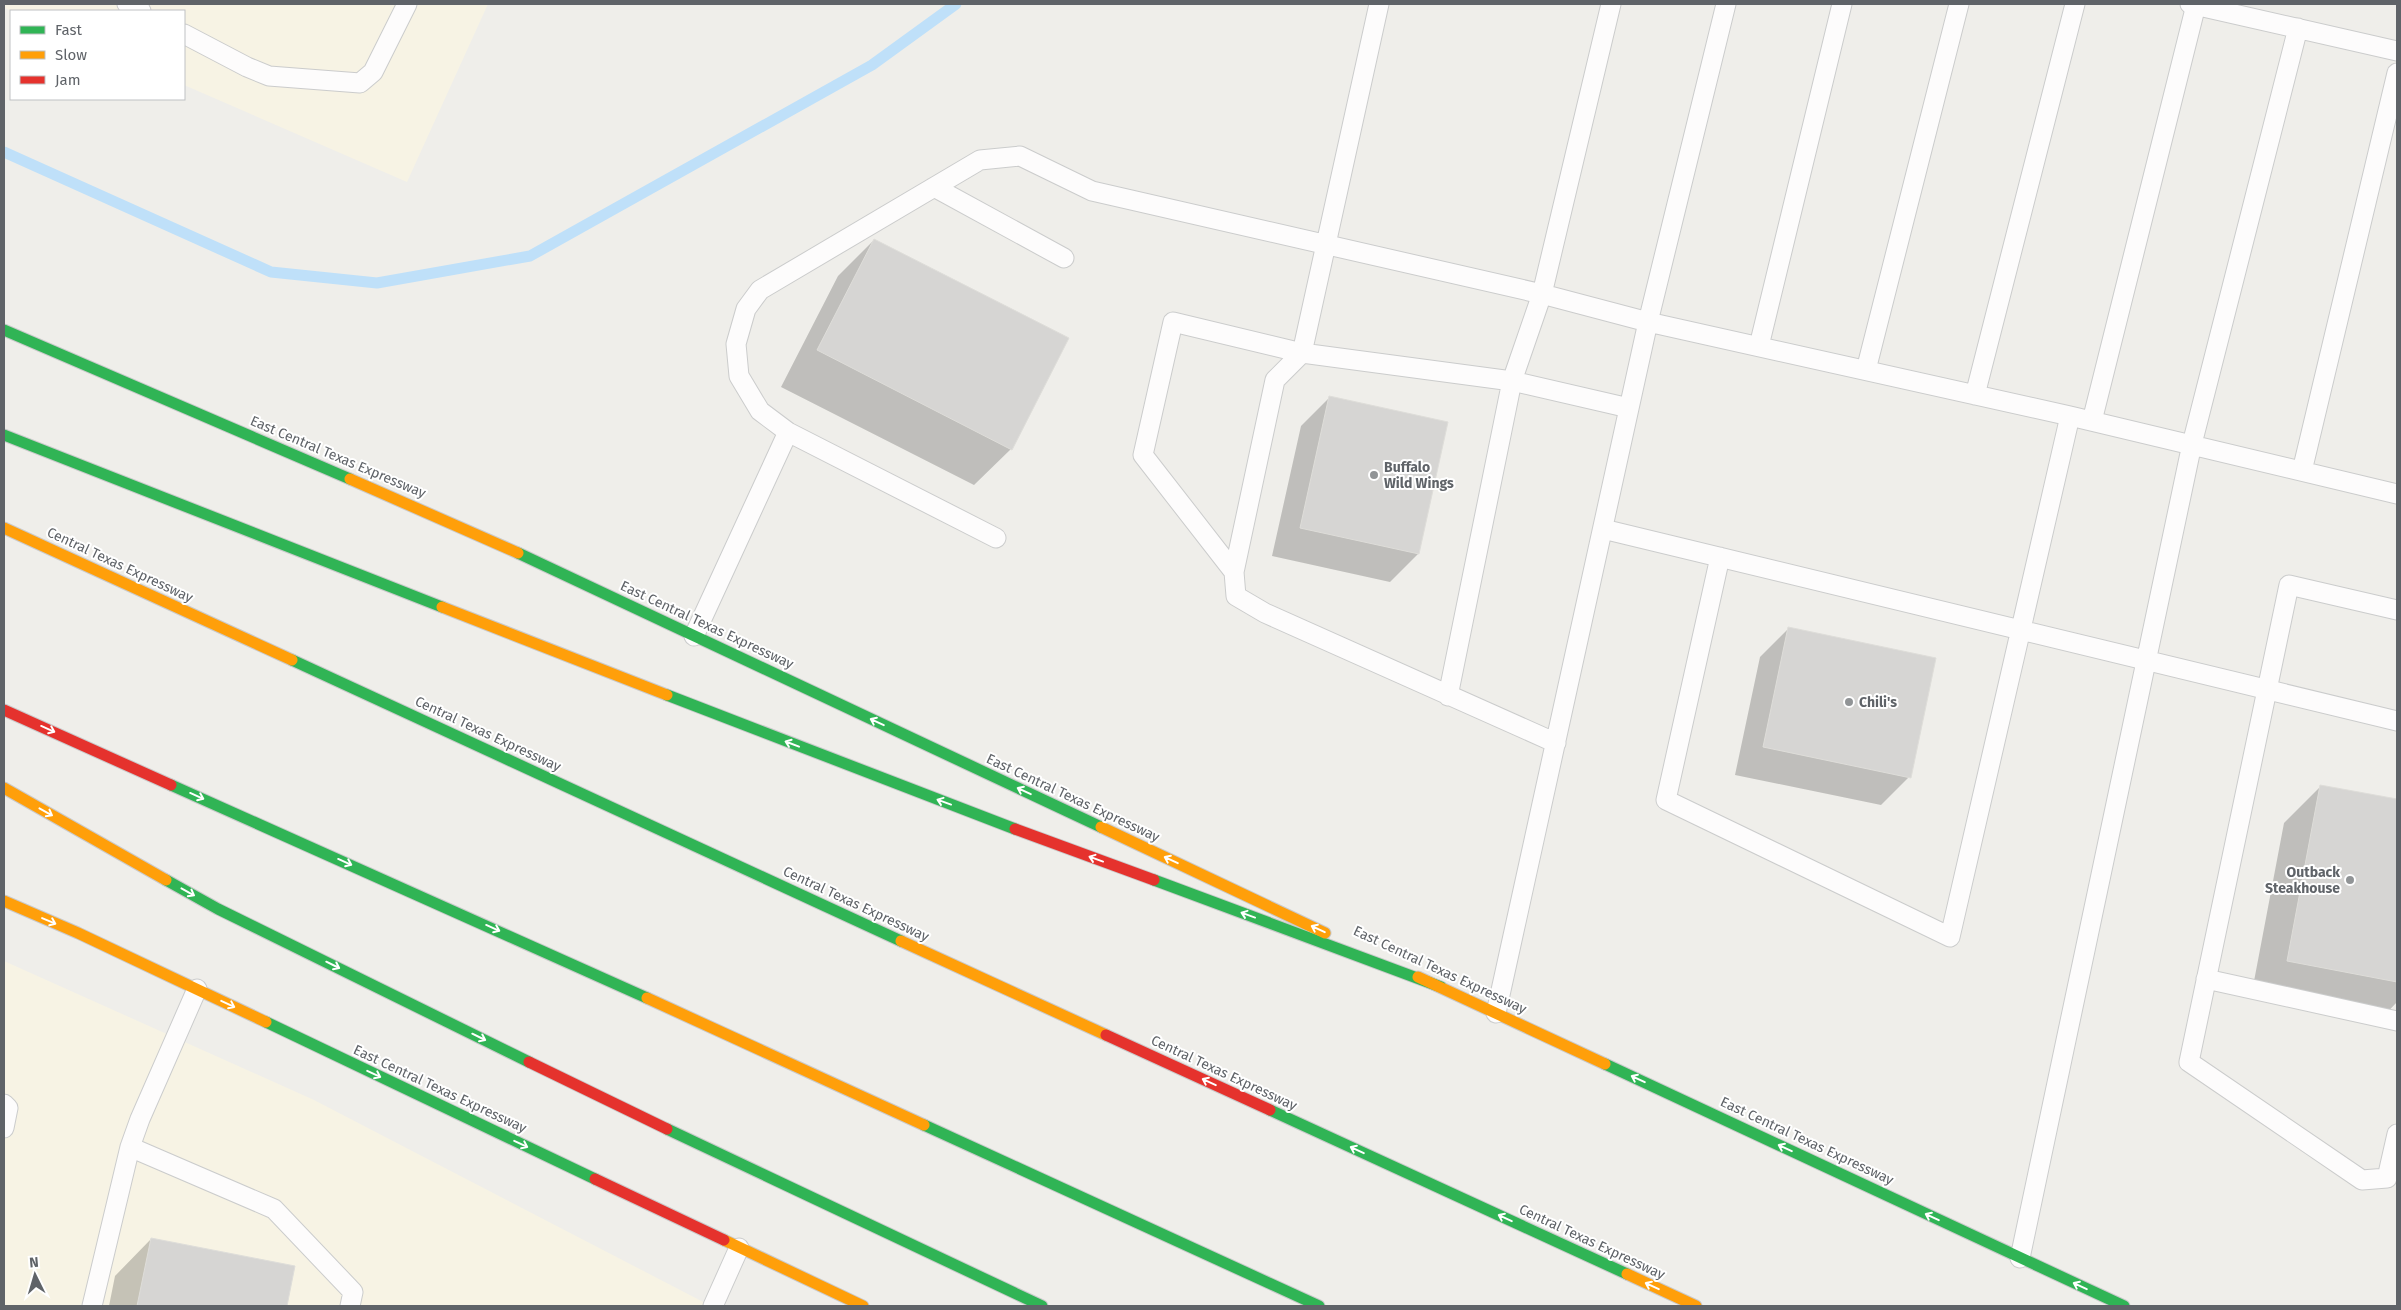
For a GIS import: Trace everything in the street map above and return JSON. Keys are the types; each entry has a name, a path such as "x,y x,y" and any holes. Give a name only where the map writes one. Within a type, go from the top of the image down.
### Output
{"main road":[{"name":"East Central Texas Expressway","path":"4,330 479,535 2124,1306"},
{"path":"4,435 871,775 1442,987"},
{"name":"Central Texas Expressway","path":"4,528 1696,1306"},
{"path":"4,710 653,1000 1319,1306"},
{"path":"4,788 226,913 642,1117 1042,1306"},
{"name":"East Central Texas Expressway","path":"4,902 78,933 863,1306"}],"lane":[{"path":"185,35 247,67 269,76 360,82 373,72 407,4"},
{"path":"1379,4 1302,353 1275,380 1234,572 1236,596 1265,613 1556,743"},
{"path":"1448,696 1512,381 1542,294 1611,4"},
{"path":"1496,1013 1648,322 1726,4"},
{"path":"1759,346 1842,4"},
{"path":"1866,370 1959,4"},
{"path":"1975,395 2075,4"},
{"path":"2092,421 2193,4 2397,51"},
{"path":"2020,1258 2192,444 2298,28"},
{"path":"2302,471 2397,73"},
{"path":"996,538 788,432 760,411 739,376 736,344 746,310 760,290 980,160 1020,156 1092,192 1542,294 1648,322 2192,444 2397,494"},
{"path":"934,187 1064,258"},
{"path":"1234,572 1144,455 1173,322 1302,353 1512,381 1630,408"},
{"path":"1720,557 1666,800 1950,937 2070,416"},
{"path":"694,636 788,432"},
{"path":"1603,529 2397,721"},
{"path":"2397,610 2289,584 2189,1062 2362,1180 2387,1178 2397,1134"},
{"path":"2206,979 2397,1021"},
{"path":"92,1306 130,1147 140,1118 197,989"},
{"path":"4,1104 8,1108 4,1128"},
{"path":"130,1147 274,1209 353,1292 350,1306"},
{"path":"712,1306 739,1248"}],"shaded area":[{"path":"4,4 488,4 407,182 185,85 185,10 10,10 4,8"},
{"path":"4,961 314,1100 711,1306 4,1306"}],"building":[{"path":"874,239 1069,338 1012,450 817,350"},
{"name":"Buffalo Wild Wings","path":"1329,396 1448,422 1419,554 1300,528"},
{"name":"Chili's","path":"1788,627 1936,658 1911,778 1763,747"},
{"name":"Outback Steakhouse","path":"2320,785 2397,799 2397,982 2287,961"},
{"path":"151,1238 295,1266 287,1306 137,1306"}],"waterway":[{"path":"4,152 271,272 377,283 530,256 872,65 956,4"}],"traffic: fast":[{"path":"4,330 350,479"},
{"path":"4,435 442,607"},
{"path":"518,553 1101,827"},
{"path":"292,660 901,941"},
{"path":"667,695 1015,829"},
{"path":"171,785 647,998"},
{"path":"166,880 218,909 529,1062"},
{"path":"1154,880 1441,987"},
{"path":"266,1022 595,1179"},
{"path":"1605,1064 2124,1306"},
{"path":"1270,1110 1627,1274"},
{"path":"924,1125 1319,1306"},
{"path":"667,1129 1042,1306"}],"traffic: slow":[{"path":"350,479 518,553"},
{"path":"4,528 292,660"},
{"path":"442,607 667,695"},
{"path":"4,788 166,880"},
{"path":"1101,827 1325,933"},
{"path":"4,901 78,933 266,1022"},
{"path":"901,941 1106,1035"},
{"path":"1418,977 1605,1064"},
{"path":"647,998 924,1125"},
{"path":"724,1240 863,1306"},
{"path":"1627,1274 1696,1306"}],"traffic: jam":[{"path":"4,710 171,785"},
{"path":"1015,829 1154,880"},
{"path":"1106,1035 1270,1110"},
{"path":"529,1062 667,1129"},
{"path":"595,1179 724,1240"}],"place":[{"name":"Buffalo Wild Wings","path":"1374,475"},
{"name":"Chili's","path":"1849,702"},
{"name":"Outback Steakhouse","path":"2350,880"}]}
